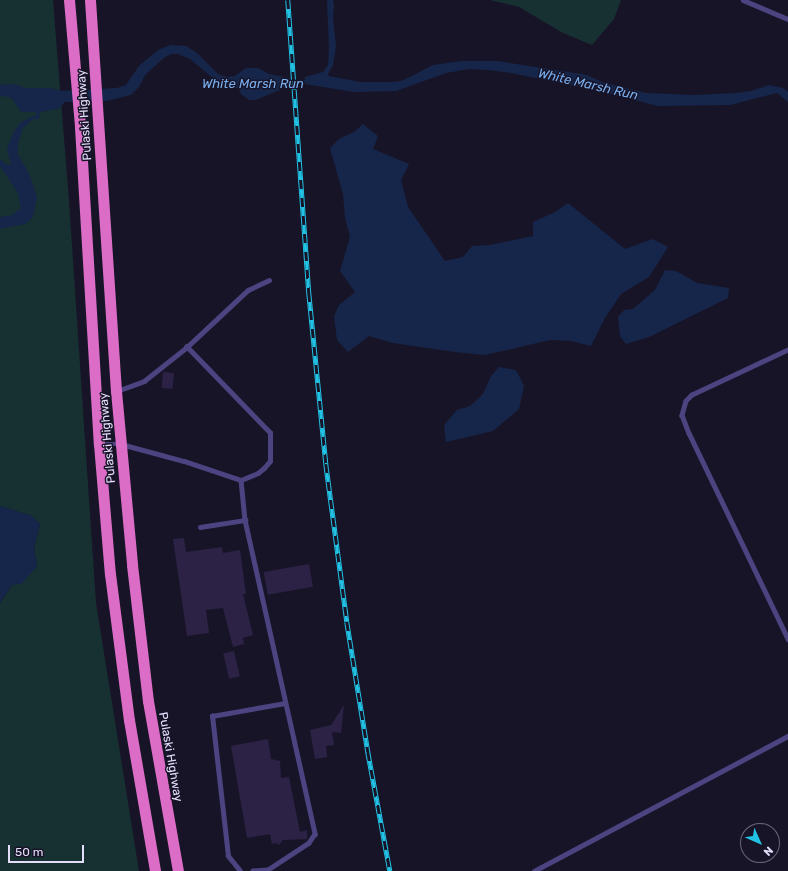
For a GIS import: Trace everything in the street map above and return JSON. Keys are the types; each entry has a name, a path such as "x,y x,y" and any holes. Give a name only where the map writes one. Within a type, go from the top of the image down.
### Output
{"highway":[{"name":"Pulaski Highway","path":"69,0 80,127 99,444 118,637 135,762 155,871"},
{"name":"Pulaski Highway","path":"90,0 116,391 121,444 148,701 178,871"}],"lane":[{"path":"743,0 788,18"},
{"path":"116,391 144,381 187,347 248,290 269,280"},
{"path":"99,444 121,444 184,461 241,480 258,473 270,461 270,433 187,347"},
{"path":"788,350 692,395 686,401 682,415 689,433 788,639"},
{"path":"241,480 245,520 315,834 305,846 268,870 253,871"},
{"path":"200,527 245,520"},
{"path":"240,871 228,856 212,716 285,702"},
{"path":"534,871 788,736"}],"green space":[{"path":"0,0 53,0 69,201 96,603 139,871 0,871 0,603 12,585 37,567 34,548 40,524 32,516 0,506"},
{"path":"490,0 621,0 614,19 592,45 563,33 519,7"}],"water":[{"name":"White Marsh Run","path":"327,0 333,0 336,46 333,65 328,74 329,76 360,82 395,82 404,80 433,65 461,61 497,61 587,75 602,82 646,93 694,95 736,93 751,91 769,85 783,88 788,92 788,102 777,93 730,105 658,106 596,90 511,73 469,69 446,73 396,91 354,92 305,84 305,77 323,72 328,65 329,47"},
{"name":"White Marsh Run","path":"171,45 186,46 197,53 218,74 227,77 235,76 246,68 258,68 269,74 290,78 291,85 256,100 249,100 241,94 238,88 229,88 219,83 190,59 178,54 172,54 165,57 145,75 139,87 131,95 106,101 65,102 58,109 40,112 39,119 33,119 23,128 18,143 18,155 29,173 37,197 33,217 25,224 0,229 0,217 12,215 21,208 18,193 0,166 0,159 7,165 11,165 7,149 13,133 21,122 36,115 36,112 21,112 13,100 9,97 0,96 0,85 14,84 25,88 49,88 63,91 117,88 126,85 139,66 158,50"},
{"path":"363,124 378,136 373,149 409,164 401,180 408,207 445,261 463,257 472,246 490,245 533,236 533,222 555,212 568,203 625,249 653,239 668,247 649,277 621,294 605,318 591,346 571,341 550,340 485,355 393,343 369,336 348,352 337,340 334,316 339,305 355,292 340,271 350,237 345,218 343,194 330,148 339,139 354,132"},
{"path":"665,270 676,271 697,283 729,288 728,298 649,337 626,344 620,336 618,317 624,310 633,309 655,290"},
{"path":"499,367 516,370 524,386 519,409 493,431 446,442 444,425 457,410 470,406 483,394 491,376"},
{"path":"0,506 32,516 40,524 34,548 37,567 21,584 12,585 0,603"}],"building":[{"path":"163,372 174,373 173,389 162,388"},
{"path":"184,538 186,552 222,547 223,553 240,550 246,594 243,594 253,635 243,638 244,644 233,647 223,608 206,610 209,633 187,636 173,539"},
{"path":"309,564 313,587 268,595 264,572"},
{"path":"234,651 240,676 229,679 223,653"},
{"path":"344,705 341,733 332,732 334,745 326,746 327,757 315,759 310,730 331,725"},
{"path":"268,739 271,759 280,761 281,778 289,777 300,832 307,830 307,839 283,840 279,845 276,843 272,844 270,834 247,838 231,746"}],"waterway":[{"name":"White Marsh Run","path":"288,81 309,81"}],"railway":[{"path":"288,0 309,293 326,464 347,622 368,752 390,871"}]}
